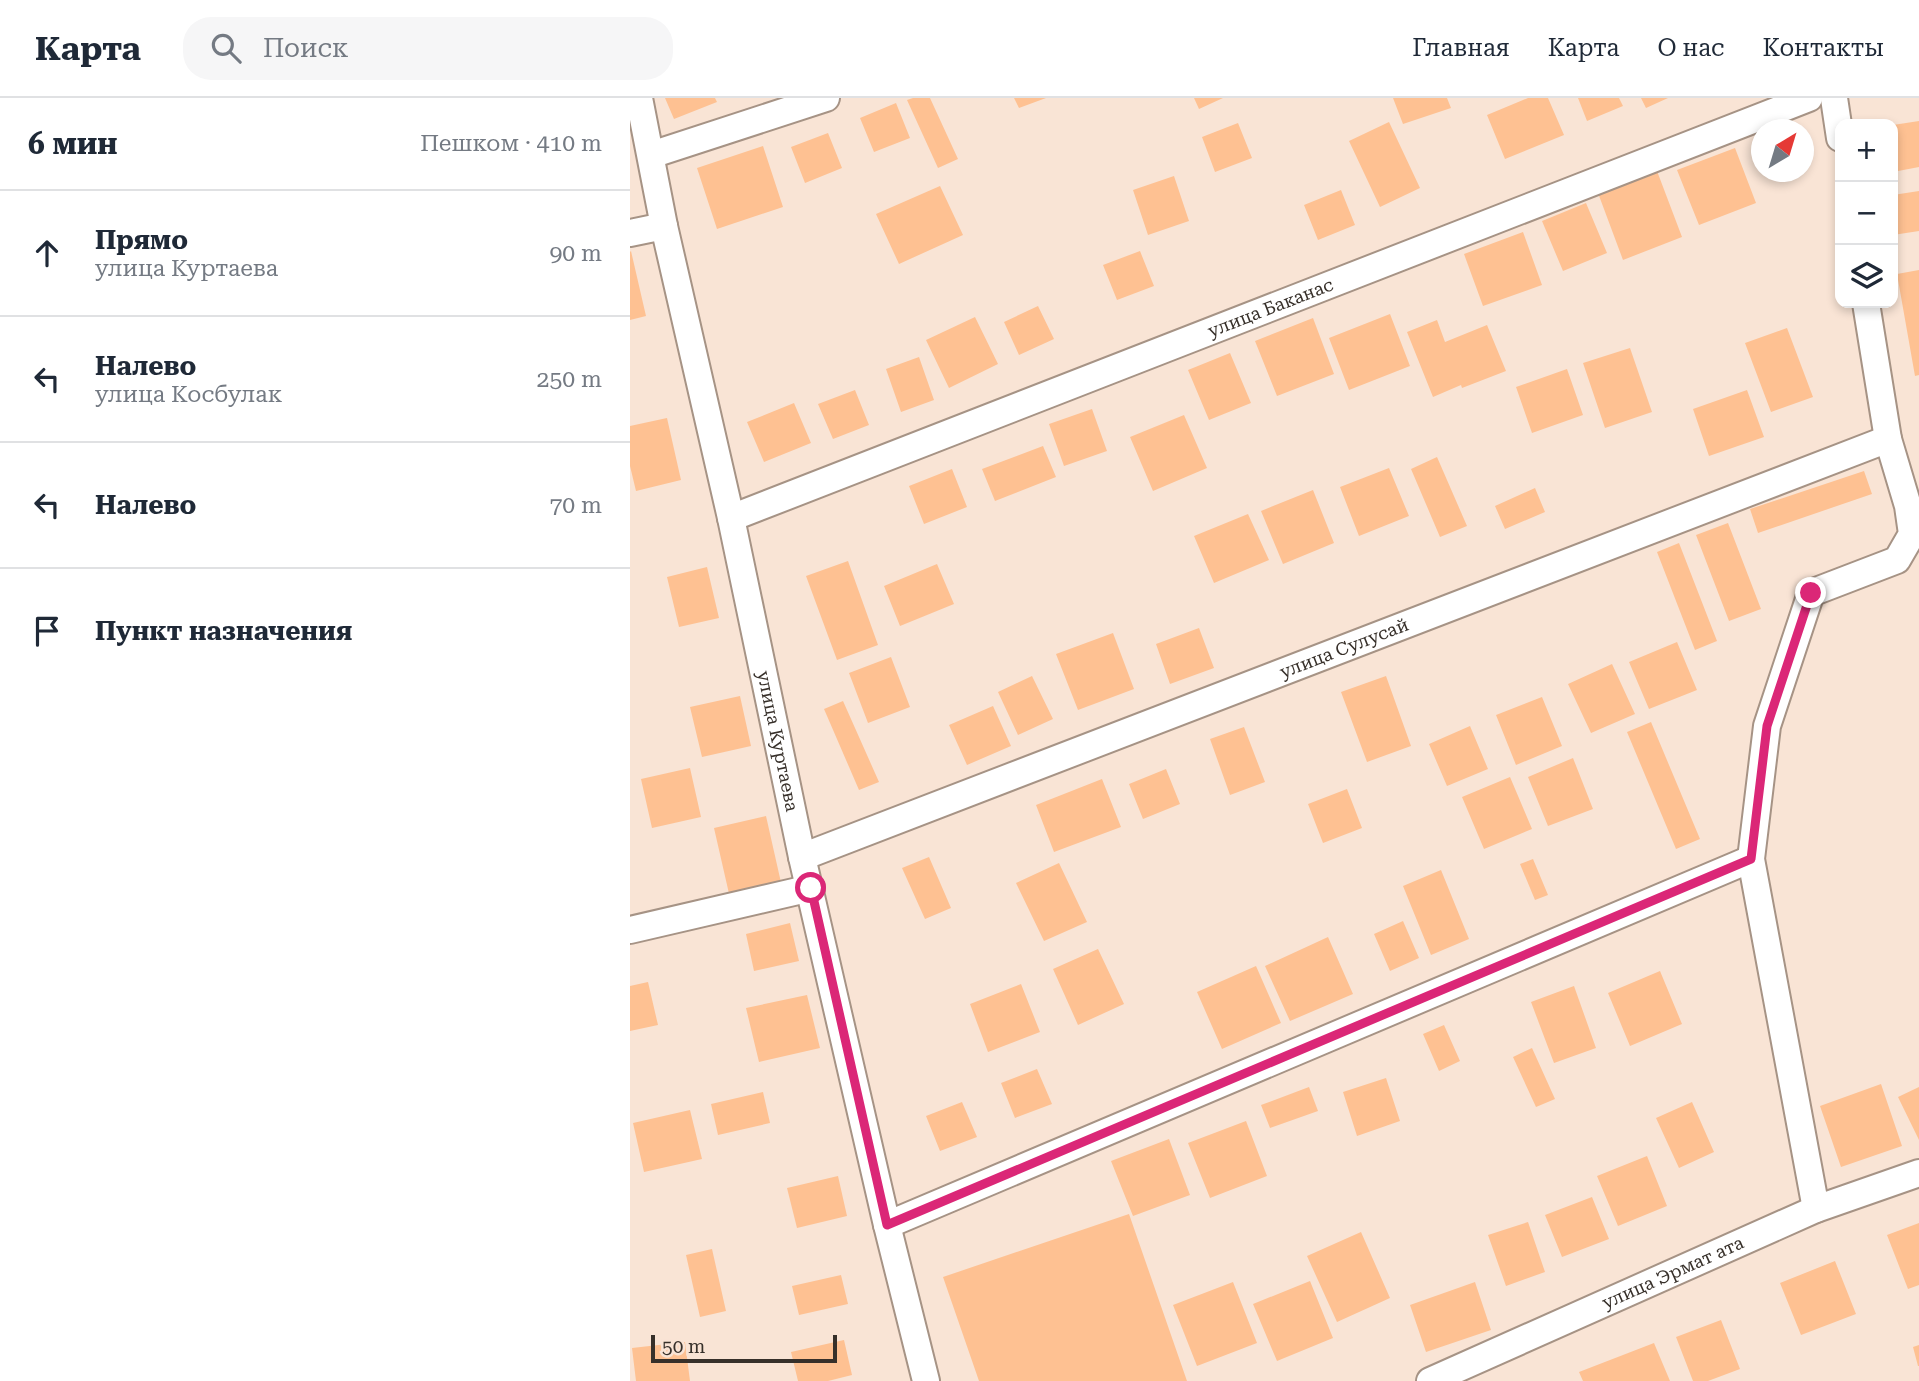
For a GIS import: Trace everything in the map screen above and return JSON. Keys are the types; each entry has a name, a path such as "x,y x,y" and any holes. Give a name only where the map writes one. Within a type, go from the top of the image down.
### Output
{"street":[{"name":"улица Куртаева","path":"639,98 664,226 731,517 802,858 926,1381"},
{"path":"651,155 827,98"},
{"name":"улица Баканас","path":"731,517 1809,98"},
{"path":"1834,98 1837,119"},
{"path":"630,233 664,226"},
{"path":"1816,1209 1751,859 1767,726 1811,593 1897,560 1912,534 1908,506 1888,439 1867,308"},
{"name":"улица Сулусай","path":"802,858 1888,439"},
{"path":"887,1225 1751,859"},
{"path":"630,930 811,888"},
{"name":"улица Эрмат ата","path":"1430,1381 1816,1209 1919,1173"}],"building":[{"path":"665,98 715,98 717,102 674,119"},
{"path":"930,98 958,159 938,168 907,100"},
{"path":"1014,98 1046,98 1019,108"},
{"path":"1194,98 1223,98 1199,109"},
{"path":"1393,98 1447,98 1451,108 1403,124"},
{"path":"1528,98 1548,98 1564,135 1505,159 1487,115"},
{"path":"1578,98 1619,98 1623,106 1587,121"},
{"path":"1641,98 1668,98 1646,108"},
{"path":"896,103 910,138 874,152 860,118"},
{"path":"1919,121 1919,167 1898,171 1898,124"},
{"path":"1389,122 1420,188 1380,207 1349,141"},
{"path":"1238,123 1252,158 1215,172 1202,137"},
{"path":"828,133 842,168 805,183 791,147"},
{"path":"763,146 783,207 717,229 697,168"},
{"path":"1735,148 1756,203 1699,225 1677,170"},
{"path":"1657,171 1682,237 1623,260 1598,193"},
{"path":"1174,176 1189,221 1148,235 1133,190"},
{"path":"940,186 963,235 899,264 876,214"},
{"path":"1341,190 1355,225 1318,240 1304,205"},
{"path":"1919,191 1919,231 1898,234 1898,194"},
{"path":"1586,203 1607,253 1563,271 1542,221"},
{"path":"1523,232 1542,285 1483,306 1464,254"},
{"path":"1140,251 1154,286 1117,300 1103,265"},
{"path":"630,252 646,316 630,320"},
{"path":"1919,270 1919,375 1915,376 1898,280 1898,274"},
{"path":"1038,306 1054,339 1019,355 1004,322"},
{"path":"1390,314 1410,366 1349,390 1329,338"},
{"path":"975,317 998,364 949,388 926,340"},
{"path":"1313,318 1334,374 1277,396 1255,341"},
{"path":"1437,320 1445,342 1487,325 1506,371 1433,397 1407,332"},
{"path":"1787,328 1813,397 1771,412 1745,343"},
{"path":"1630,348 1652,412 1605,428 1583,363"},
{"path":"1230,353 1251,403 1209,420 1188,370"},
{"path":"919,357 934,400 901,412 886,369"},
{"path":"1567,369 1583,415 1532,433 1516,387"},
{"path":"855,390 869,425 833,439 818,404"},
{"path":"1747,390 1764,437 1709,456 1693,409"},
{"path":"794,403 811,443 764,462 747,422"},
{"path":"1092,409 1107,451 1064,466 1049,424"},
{"path":"1184,415 1207,468 1153,491 1130,437"},
{"path":"667,418 681,480 636,491 630,466 630,426"},
{"path":"1043,446 1056,477 995,501 982,469"},
{"path":"1437,457 1467,526 1440,537 1411,469"},
{"path":"1389,468 1409,516 1359,536 1340,487"},
{"path":"952,469 967,507 924,524 909,486"},
{"path":"1864,471 1872,494 1758,533 1750,509"},
{"path":"1535,488 1545,512 1505,529 1495,506"},
{"path":"1313,490 1334,543 1283,564 1261,511"},
{"path":"1248,514 1269,560 1214,583 1194,536"},
{"path":"1728,523 1761,609 1729,621 1696,535"},
{"path":"1679,543 1717,641 1695,650 1657,552"},
{"path":"848,561 878,645 837,660 806,576"},
{"path":"937,564 954,604 900,626 884,586"},
{"path":"707,567 719,618 679,627 667,577"},
{"path":"1199,628 1214,668 1170,684 1156,644"},
{"path":"1113,633 1134,689 1078,710 1056,654"},
{"path":"1677,642 1697,690 1649,709 1629,662"},
{"path":"891,657 910,707 868,723 849,673"},
{"path":"1612,664 1635,714 1591,733 1568,684"},
{"path":"1032,676 1053,719 1018,735 998,692"},
{"path":"1386,676 1411,746 1367,762 1341,692"},
{"path":"740,696 751,746 702,757 690,707"},
{"path":"1542,697 1562,746 1516,765 1496,715"},
{"path":"843,701 879,782 859,790 824,709"},
{"path":"993,706 1011,746 967,765 949,725"},
{"path":"1651,722 1700,839 1676,849 1627,732"},
{"path":"1470,726 1488,769 1447,786 1429,744"},
{"path":"1244,727 1265,782 1230,795 1210,739"},
{"path":"1573,758 1593,809 1548,826 1528,777"},
{"path":"690,768 701,817 652,828 641,779"},
{"path":"1166,769 1180,804 1143,819 1129,784"},
{"path":"1510,777 1532,829 1484,849 1462,797"},
{"path":"1102,779 1121,827 1054,852 1036,805"},
{"path":"1347,789 1362,828 1323,843 1308,804"},
{"path":"766,816 782,887 730,898 714,828"},
{"path":"929,857 951,908 925,919 902,868"},
{"path":"1533,859 1548,895 1535,900 1520,864"},
{"path":"1059,863 1087,922 1044,941 1016,883"},
{"path":"1441,870 1469,939 1431,955 1403,886"},
{"path":"1403,921 1419,958 1390,971 1374,934"},
{"path":"790,923 799,961 754,971 746,934"},
{"path":"1328,937 1353,994 1290,1021 1265,966"},
{"path":"1098,949 1124,1004 1078,1025 1053,969"},
{"path":"1256,966 1281,1023 1222,1049 1197,992"},
{"path":"1660,971 1682,1024 1630,1046 1608,993"},
{"path":"648,982 658,1025 630,1031 630,986"},
{"path":"1021,984 1040,1032 988,1052 970,1004"},
{"path":"1574,986 1596,1048 1554,1063 1531,1002"},
{"path":"807,995 820,1048 759,1062 746,1008"},
{"path":"1444,1025 1460,1061 1439,1071 1423,1034"},
{"path":"1532,1048 1555,1099 1536,1107 1513,1057"},
{"path":"1037,1069 1052,1104 1015,1118 1001,1083"},
{"path":"1386,1078 1400,1121 1357,1136 1343,1092"},
{"path":"1881,1084 1902,1146 1841,1167 1820,1106"},
{"path":"1309,1087 1318,1111 1270,1128 1261,1105"},
{"path":"1919,1087 1919,1140 1898,1097"},
{"path":"763,1092 770,1123 718,1135 711,1104"},
{"path":"962,1102 977,1137 940,1151 926,1116"},
{"path":"1692,1102 1714,1152 1679,1168 1656,1118"},
{"path":"690,1110 702,1159 644,1172 633,1123"},
{"path":"1246,1121 1267,1176 1210,1198 1188,1143"},
{"path":"1169,1139 1190,1195 1133,1216 1111,1161"},
{"path":"1647,1156 1667,1206 1618,1226 1597,1176"},
{"path":"838,1176 847,1216 797,1228 787,1188"},
{"path":"1592,1197 1609,1239 1562,1257 1545,1215"},
{"path":"1129,1214 1187,1381 979,1381 943,1277"},
{"path":"1528,1222 1545,1272 1506,1286 1488,1235"},
{"path":"1919,1223 1919,1285 1908,1289 1887,1235"},
{"path":"1361,1232 1390,1298 1337,1322 1307,1256"},
{"path":"712,1249 726,1311 700,1317 686,1255"},
{"path":"1835,1261 1856,1314 1801,1335 1780,1283"},
{"path":"841,1275 848,1304 799,1315 792,1286"},
{"path":"1310,1281 1333,1338 1277,1361 1253,1304"},
{"path":"1233,1282 1257,1343 1197,1366 1173,1305"},
{"path":"1475,1282 1491,1330 1426,1352 1410,1305"},
{"path":"1721,1320 1740,1369 1708,1381 1693,1381 1676,1337"},
{"path":"844,1340 852,1375 828,1381 798,1381 791,1352"},
{"path":"685,1342 690,1381 636,1381 632,1348"},
{"path":"1654,1343 1670,1381 1583,1381 1579,1372"},
{"path":"1919,1345 1919,1366 1918,1366 1913,1347"}],"route":[{"path":"811,888 887,1225 1751,859 1767,726 1811,593"}]}
